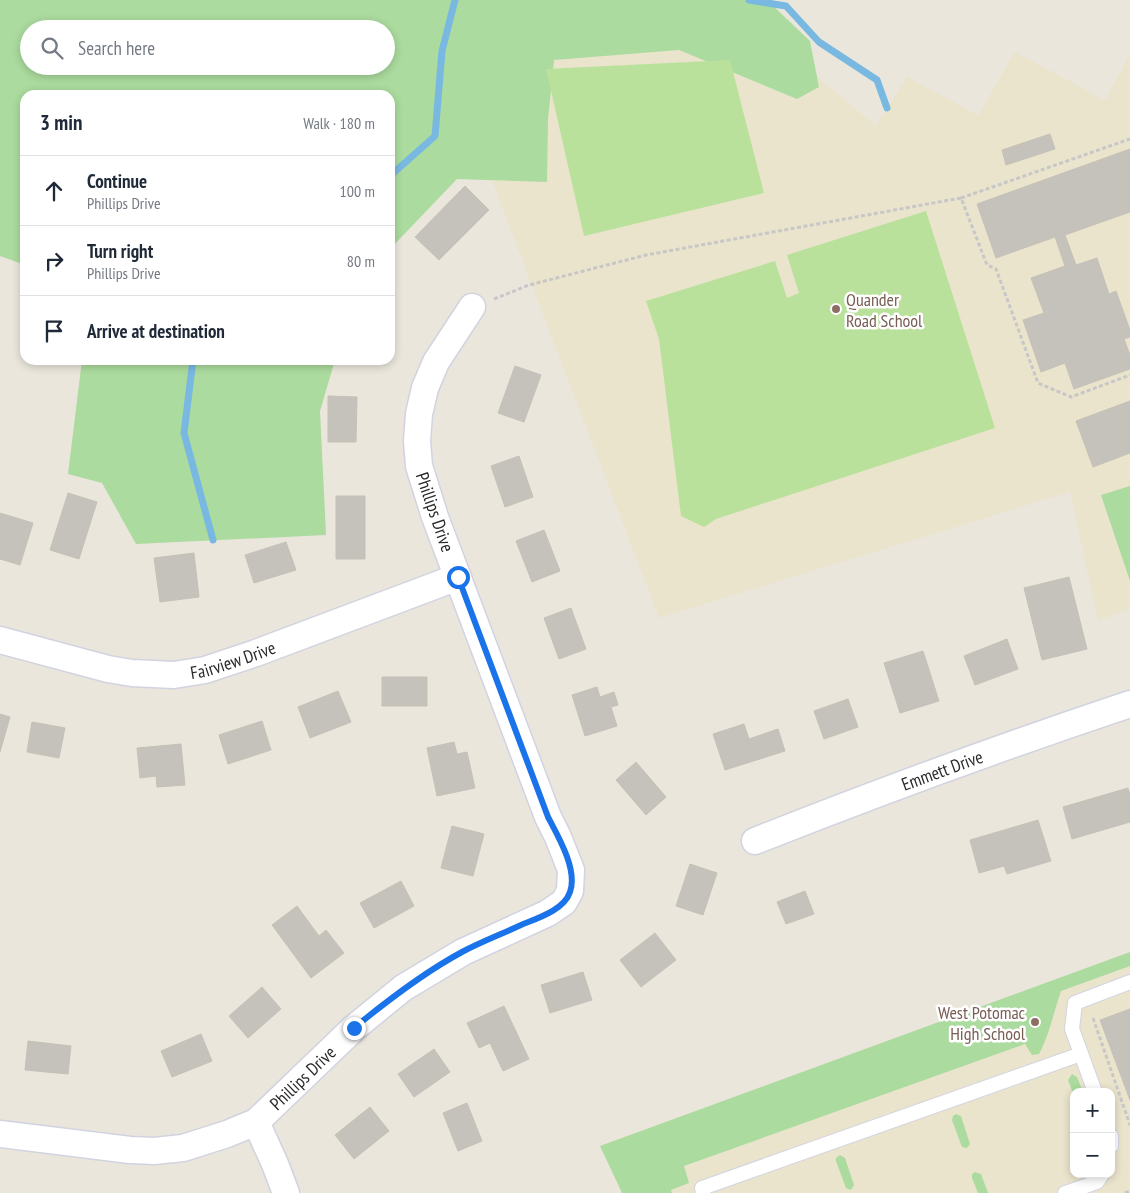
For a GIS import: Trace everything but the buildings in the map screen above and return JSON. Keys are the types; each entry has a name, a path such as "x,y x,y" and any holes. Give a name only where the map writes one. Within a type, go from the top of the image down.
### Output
{"street":[{"name":"Phillips Drive","path":"0,1134 130,1150 154,1151 183,1148 227,1134 256,1122 354,1028 403,988 463,952 548,913 564,902 570,891 583,880 571,870 548,817 435,517 419,466 417,441 419,414 426,388 436,362 472,307"},
{"name":"Fairview Drive","path":"0,640 108,669 132,673 174,675 205,670 256,653 458,577"},
{"name":"Emmett Drive","path":"755,841 868,797 1130,704"},
{"path":"256,1122 286,1193"}],"lane":[{"path":"1094,1088 1072,1029 1075,1003 1130,982"},
{"path":"703,1193 702,1188 1081,1054"},
{"path":"1066,1193 1097,1182 1100,1178"}],"path":[{"path":"472,307 529,285 646,255 961,198 1130,139"},
{"path":"961,198 987,265 996,269 1038,383 1071,397 1130,375"},
{"path":"1090,1012 1130,1125"},
{"path":"1126,1193 1130,1191"}],"shaded area":[{"name":"Quander Road School","path":"577,0 726,0 876,126 907,77 978,115 1015,52 1105,100 1130,54 1130,609 1098,621 1070,492 659,618 453,79"},
{"name":"West Potomac High School","path":"1130,952 1130,1193 622,1193 600,1146"}],"green space":[{"path":"0,0 767,0 810,41 819,87 797,99 679,50 554,60 548,119 547,182 457,179 395,244 395,90 20,90 20,263 0,256"},
{"path":"730,60 764,193 584,236 546,69"},
{"path":"926,211 995,428 716,519 704,527 681,516 659,339 646,301 775,261 787,298 799,293 787,255"},
{"path":"81,365 334,365 320,411 326,535 136,544 102,483 68,474"},
{"path":"1130,486 1130,581 1101,495"},
{"path":"1130,952 1130,966 1061,991 1049,1031 1039,1054 1032,1055 1025,1044 684,1166 689,1183 671,1190 672,1193 622,1193 600,1146"},
{"path":"1072,1074 1077,1077 1081,1088 1071,1088 1068,1080"},
{"path":"956,1114 961,1116 970,1144 967,1148 962,1147 952,1120"},
{"path":"840,1155 845,1158 854,1185 851,1190 846,1188 836,1161 836,1158"},
{"path":"975,1172 981,1174 988,1193 978,1193 972,1178 972,1174"}],"waterway":[{"path":"395,172 435,136 442,51 455,0"},
{"path":"749,0 786,6 819,42 877,80 887,108"},
{"path":"192,365 184,433 213,540"}],"place":[{"name":"Quander Road School","path":"836,309"},
{"name":"West Potomac High School","path":"1035,1022"}],"route":[{"path":"354,1028 403,988 463,952 548,913 564,902 570,891 571,870 548,817 458,577"}]}
